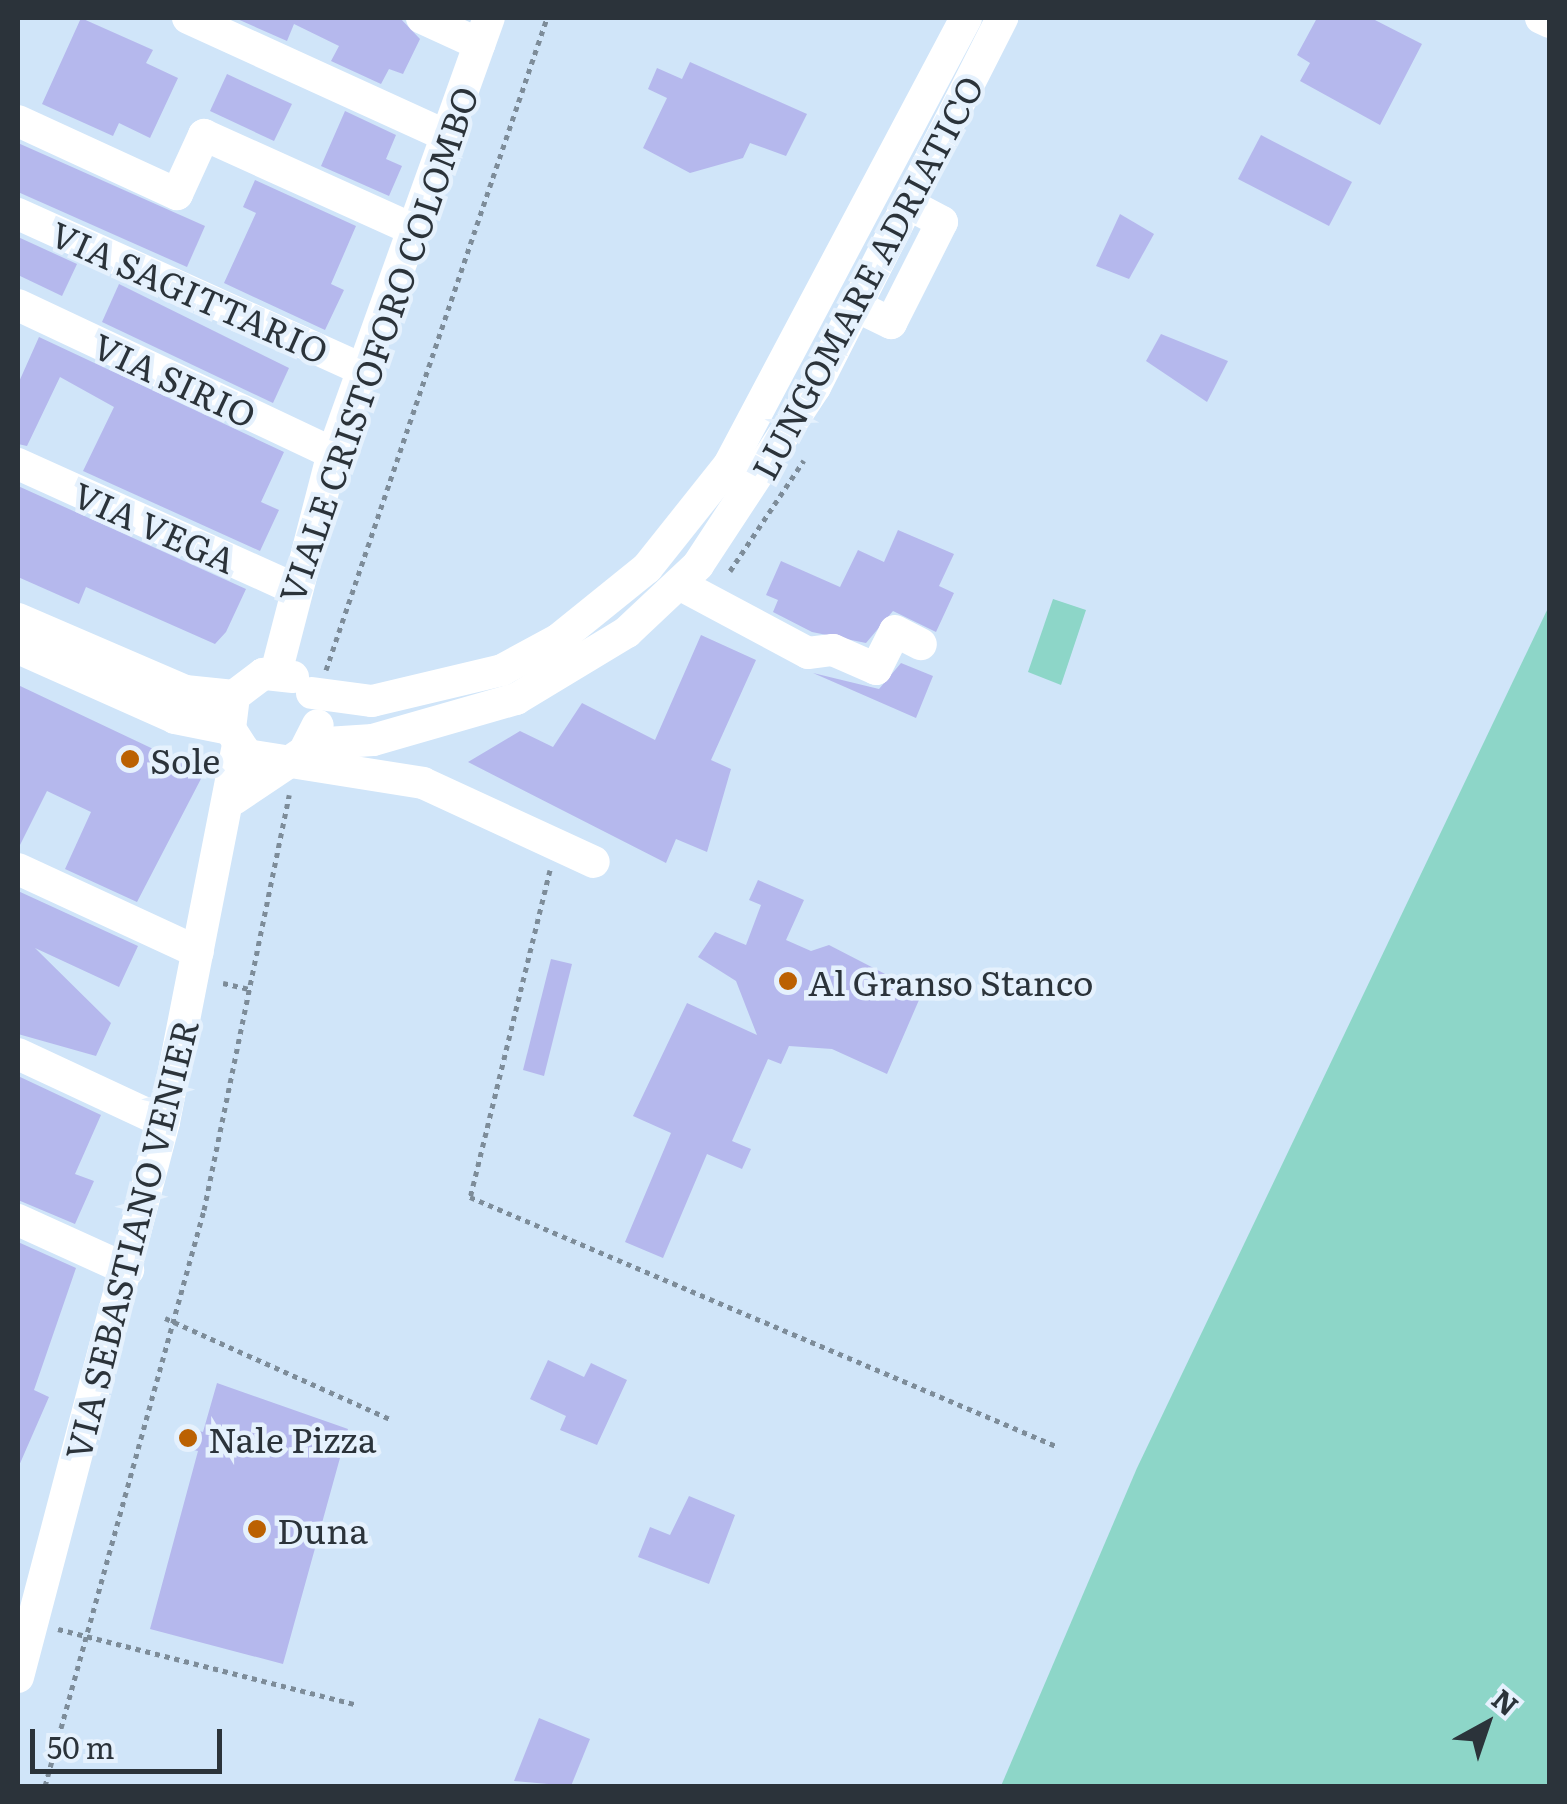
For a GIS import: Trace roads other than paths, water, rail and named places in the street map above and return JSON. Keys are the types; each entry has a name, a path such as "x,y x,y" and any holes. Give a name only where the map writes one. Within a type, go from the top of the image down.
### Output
{"street":[{"path":"188,18 445,135"},
{"path":"422,18 484,31"},
{"name":"LUNGOMARE ADRIATICO","path":"312,694 372,701 502,670 606,604 666,548 739,448 966,18"},
{"name":"LUNGOMARE ADRIATICO","path":"311,744 440,723 578,668 680,584 757,485 856,306 1002,18"},
{"path":"1541,18 1550,22"},
{"name":"VIALE CRISTOFORO COLOMBO","path":"276,672 292,588 333,454 484,31"},
{"path":"18,122 177,194 204,135 412,229"},
{"name":"VIA SAGITTARIO","path":"18,214 362,369"},
{"name":"VIA SIRIO","path":"18,306 333,454"},
{"name":"VIA VEGA","path":"18,464 292,588"},
{"path":"680,584 808,653 832,650 876,668 895,631 921,644"},
{"path":"18,619 185,690 234,696 276,672 312,694 320,719 311,744 234,799"},
{"path":"18,648 175,718 234,737 284,763 367,788 423,783 554,848 594,862"},
{"path":"234,696 234,737"},
{"path":"423,783 422,754 440,723"},
{"name":"VIA SEBASTIANO VENIER","path":"19,1667 128,1270 164,1122 234,799 234,737"},
{"path":"18,869 198,952"},
{"path":"18,1054 164,1122"},
{"path":"18,1220 128,1270"}],"place":[{"name":"Sole","path":"130,759"},
{"name":"Al Granso Stanco","path":"788,981"},
{"name":"Nale Pizza","path":"188,1438"},
{"name":"Duna","path":"257,1529"}]}
